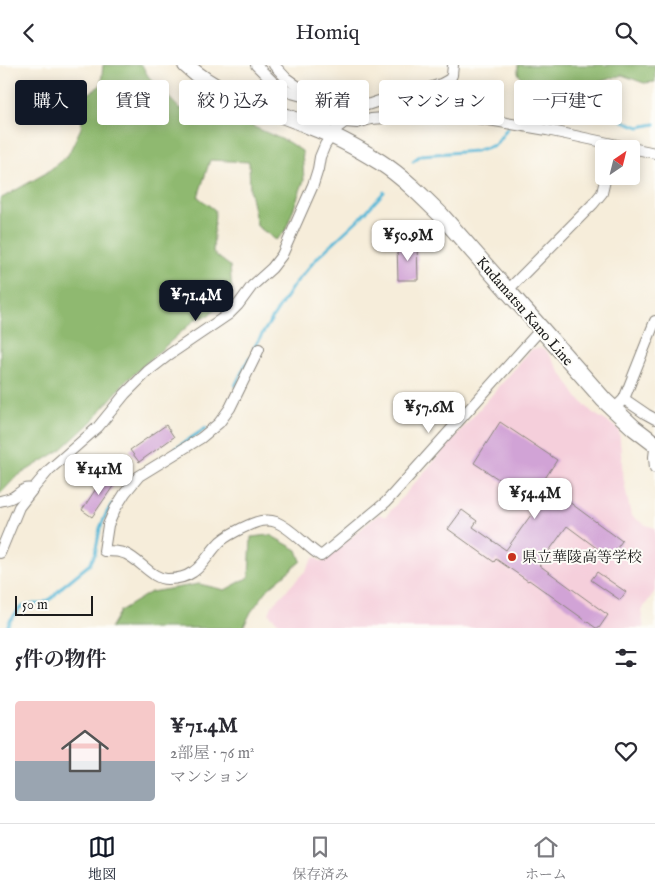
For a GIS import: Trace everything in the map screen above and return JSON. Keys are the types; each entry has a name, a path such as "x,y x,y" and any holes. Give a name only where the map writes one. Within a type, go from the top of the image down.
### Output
{"main road":[{"name":"Kudamatsu Kano Line","path":"186,65 193,72 222,91 331,135 382,163 413,188 441,215 541,329 619,404 634,428 655,444"}],"street":[{"path":"256,65 277,86 297,95"},
{"path":"274,65 286,78 297,86"},
{"path":"369,104 440,84 450,79 453,65"},
{"path":"369,120 410,115 471,117 546,130 595,143"},
{"path":"0,553 19,507 49,470 98,427 125,394 148,371 229,314 252,286 272,268 282,255 313,185 320,157 331,135 342,125"},
{"path":"640,151 655,153"},
{"path":"507,291 593,204 602,193 604,185"},
{"path":"655,321 651,345 619,404 655,419"},
{"path":"258,349 230,408 219,423 202,438 139,477 125,493 108,525 104,551 126,554 137,560 157,577 166,580 188,576 196,571 218,542 232,533 258,521 274,521 284,526 321,556 386,502 541,329"},
{"path":"655,449 655,468"},
{"path":"0,501 12,497 22,490 32,489"}],"shaded area":[{"path":"540,348 546,350 577,397 593,413 619,429 623,476 631,516 655,528 655,591 641,611 644,628 284,628 269,614 272,606 306,570 314,557 322,562 379,514 385,517 532,349"}],"green space":[{"path":"103,65 142,65 152,80 102,80"},
{"path":"518,65 655,65 655,82 644,83 622,75 606,80 522,80 518,73"},
{"path":"97,88 97,125 169,125 169,98 179,108 179,125 250,125 288,142 302,151 304,180 285,232 276,240 257,226 250,191 249,162 210,160 198,197 215,210 213,253 230,266 232,291 209,316 197,318 125,382 92,421 62,449 16,477 0,494 0,199 46,173 68,155 81,125 87,125 87,95"},
{"path":"270,535 297,550 301,561 268,589 251,612 243,628 110,628 120,611 151,592 199,584 225,590 249,577 251,537"}],"building":[{"path":"397,244 417,244 418,280 398,280"},
{"path":"500,422 557,460 540,486 563,502 565,499 622,541 610,558 567,526 539,565 608,615 599,628 596,628 496,559 494,562 448,529 462,510 477,521 473,527 506,550 538,505 474,463"},
{"path":"166,425 174,437 139,462 130,450"},
{"path":"105,475 116,482 92,517 82,510"},
{"path":"597,572 626,592 620,600 591,580"}],"waterway":[{"path":"622,120 639,127 655,124"},
{"path":"413,161 421,155 475,151 495,145 508,127"},
{"path":"254,348 293,286 318,257 362,216 384,192"},
{"path":"235,386 249,358"},
{"path":"176,448 206,428"},
{"path":"7,628 9,622 20,608 28,604 41,604 52,598 63,586 90,564 95,554 100,528 112,504"}],"place":[{"name":"県立華陵高等学校","path":"512,557"}]}
